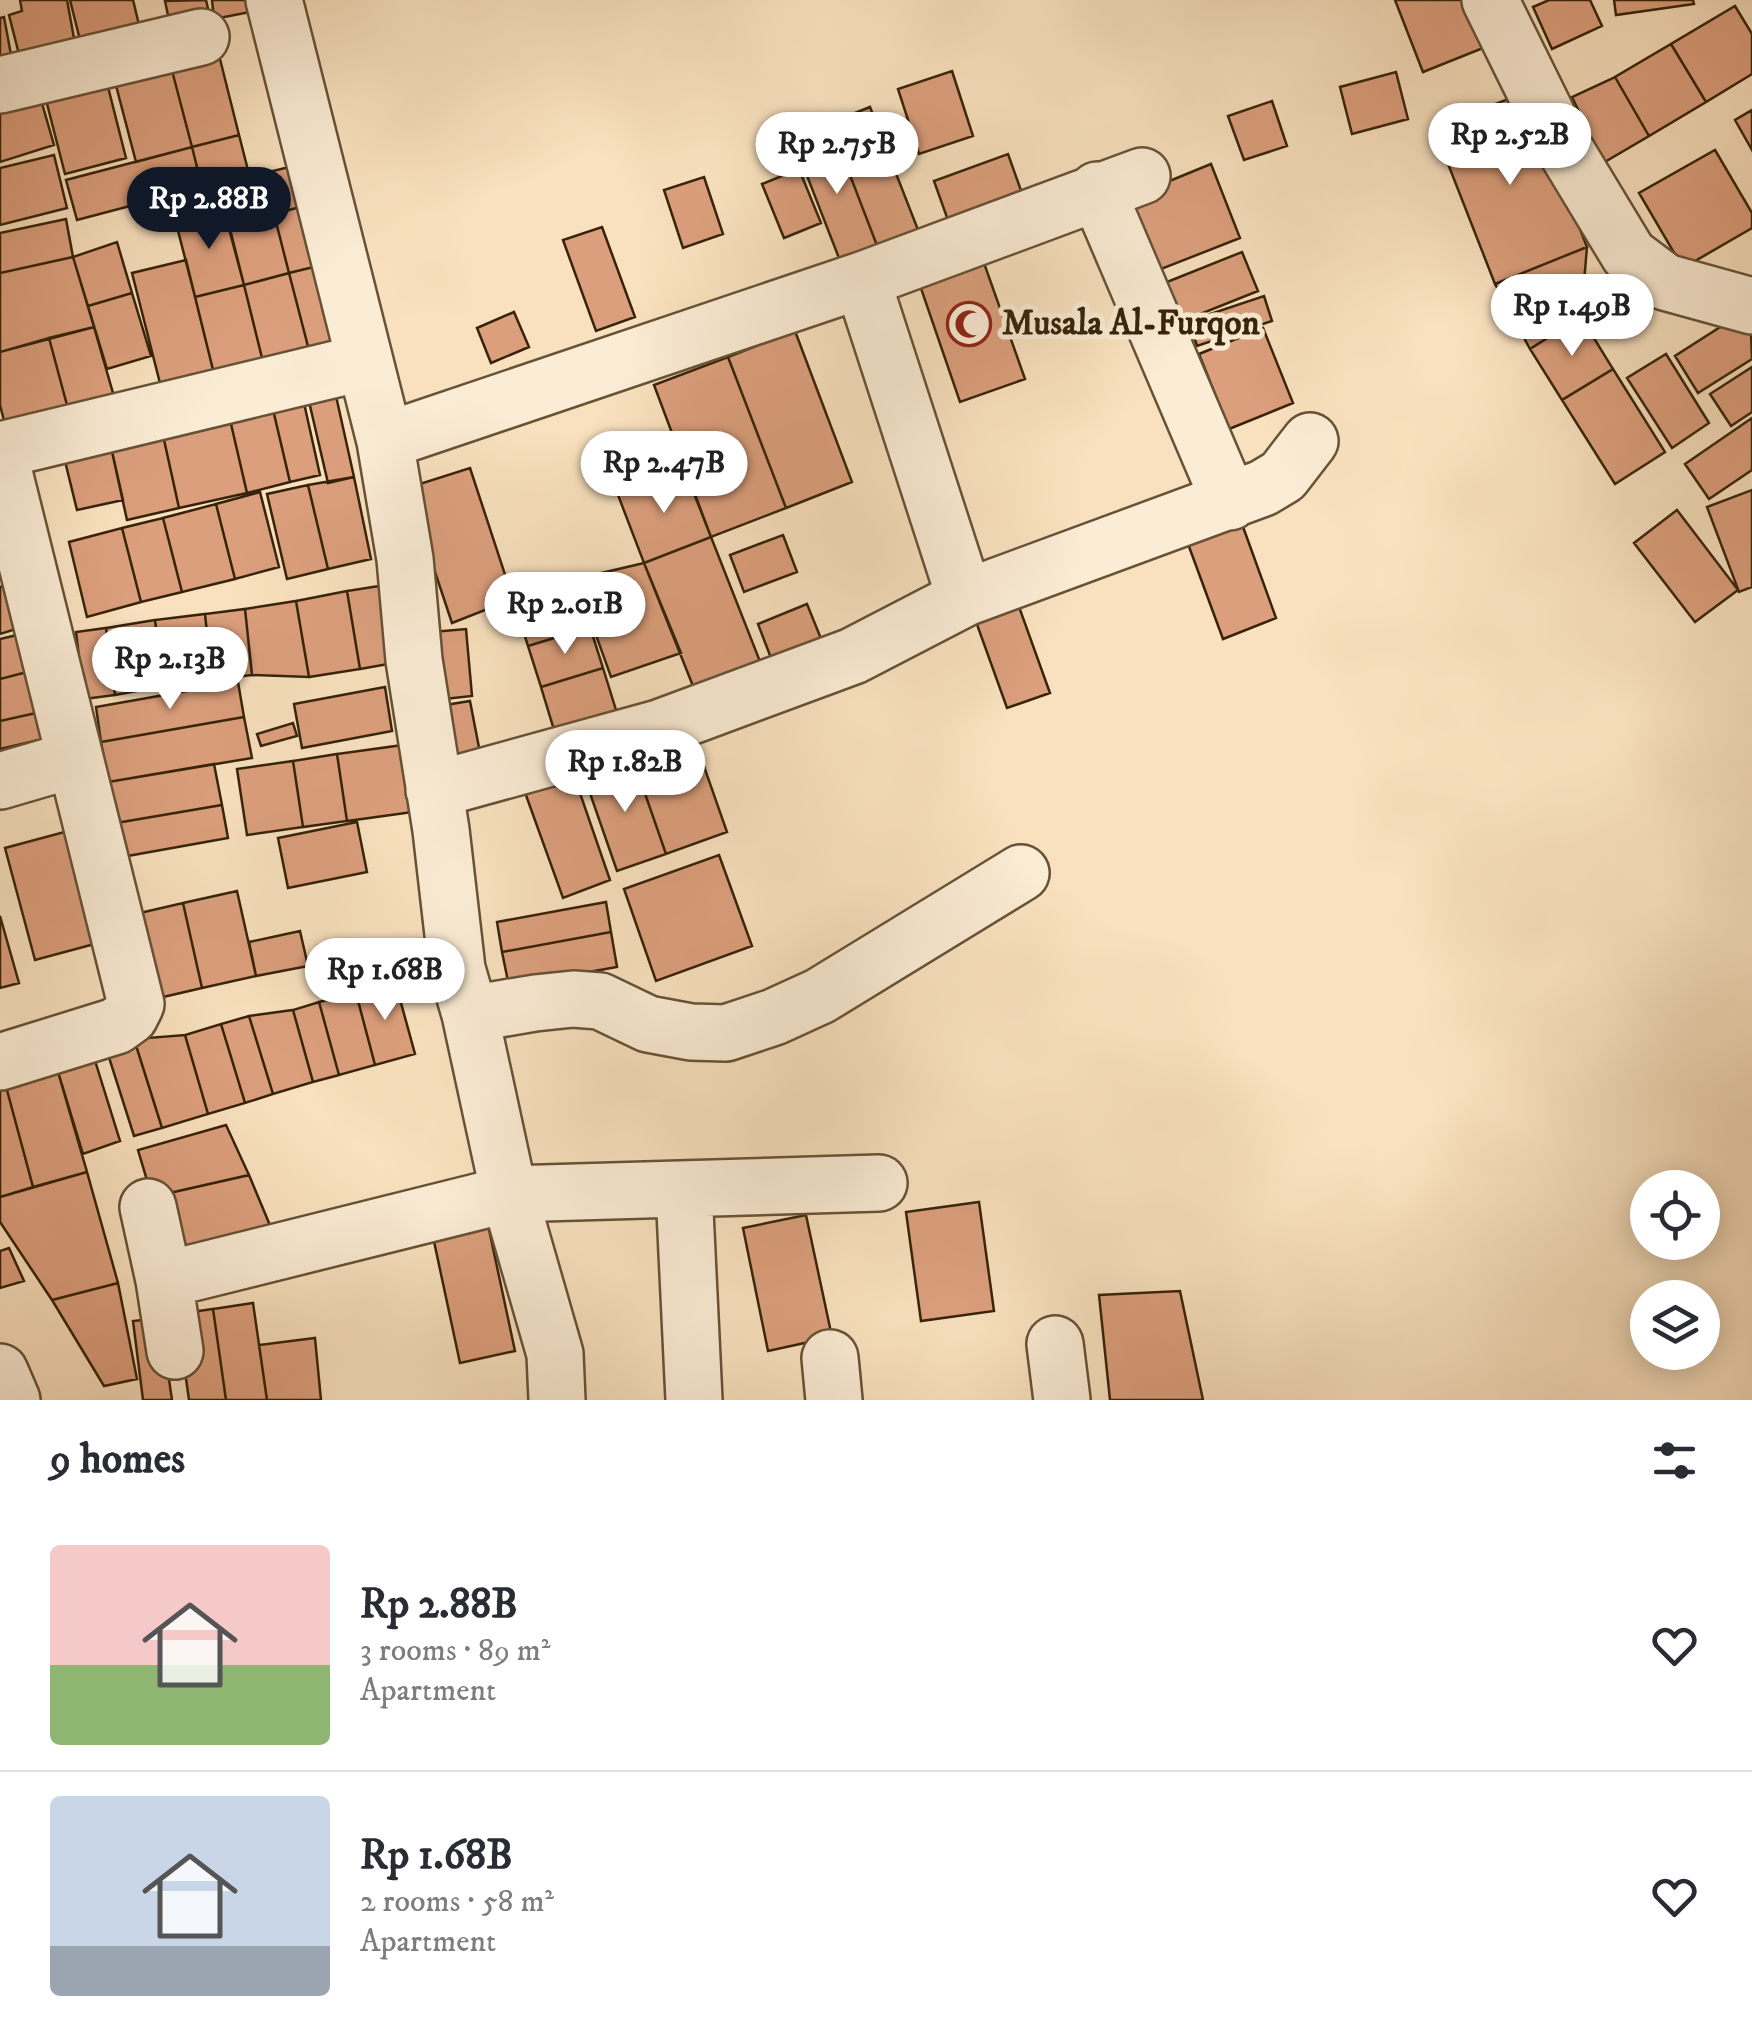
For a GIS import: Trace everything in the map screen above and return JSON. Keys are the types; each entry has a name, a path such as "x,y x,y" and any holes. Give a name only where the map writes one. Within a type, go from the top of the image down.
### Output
{"street":[{"path":"274,0 385,440 405,559 414,660 456,969 470,1014 509,1194 555,1354 557,1400"},
{"path":"1490,0 1558,136 1629,254 1665,282 1752,306"},
{"path":"0,85 201,37"},
{"path":"385,440 862,280 1120,183 1230,502"},
{"path":"862,280 965,598"},
{"path":"0,1062 116,1026 130,1016 136,1004 0,453 365,362"},
{"path":"434,790 660,728 853,656 965,598 1230,502 1284,476 1310,441"},
{"path":"0,781 76,760"},
{"path":"470,1014 554,1001 600,1000 648,1024 691,1032 726,1033 774,1018 820,996 1021,873"},
{"path":"164,1280 509,1194 879,1184"},
{"path":"684,1190 694,1400"},
{"path":"148,1207 175,1352"},
{"path":"1055,1344 1062,1400"},
{"path":"0,1372 12,1400"}],"building":[{"path":"20,0 67,0 78,60 24,74 9,15 22,11"},
{"path":"70,0 133,0 141,33 82,48"},
{"path":"206,0 213,31 173,39 165,1"},
{"path":"212,0 248,0 250,12 214,19"},
{"path":"1395,0 1464,0 1483,48 1423,72"},
{"path":"1549,0 1590,0 1602,26 1552,49 1533,7"},
{"path":"1614,0 1693,0 1694,4 1616,15"},
{"path":"1735,6 1752,34 1752,74 1706,102 1671,44"},
{"path":"4,17 14,71 0,75 0,18"},
{"path":"1671,44 1706,102 1649,136 1615,77"},
{"path":"217,47 239,135 192,147 169,59"},
{"path":"169,59 192,147 136,162 113,74"},
{"path":"952,71 973,136 919,154 898,89"},
{"path":"1396,72 1408,119 1352,134 1340,87"},
{"path":"1615,77 1649,136 1603,163 1572,97"},
{"path":"106,79 126,158 65,174 45,96"},
{"path":"1526,92 1587,247 1495,284 1434,128"},
{"path":"39,93 54,145 0,162 0,104"},
{"path":"1272,101 1287,146 1244,160 1228,116"},
{"path":"870,107 922,240 881,256 830,123"},
{"path":"1752,110 1752,150 1735,120"},
{"path":"830,123 881,256 844,271 792,137"},
{"path":"239,135 249,174 202,187 192,147"},
{"path":"192,147 202,187 77,220 66,180"},
{"path":"1715,150 1752,213 1752,228 1683,268 1639,193"},
{"path":"1008,154 1024,199 950,226 934,181"},
{"path":"54,155 67,208 0,225 0,168"},
{"path":"305,163 315,203 244,222 233,181"},
{"path":"1211,164 1240,238 1151,273 1123,200"},
{"path":"799,169 821,223 784,238 762,184"},
{"path":"704,177 723,234 683,248 664,190"},
{"path":"315,203 330,263 289,273 274,214"},
{"path":"223,206 244,285 195,297 175,219"},
{"path":"274,214 289,273 244,285 229,225"},
{"path":"66,219 73,257 0,273 0,233"},
{"path":"602,227 635,317 596,331 563,240"},
{"path":"117,242 132,293 88,306 73,257"},
{"name":"Musala Al-Furqon","path":"978,246 1025,379 960,402 914,268"},
{"path":"1587,247 1581,317 1530,349 1495,284"},
{"path":"1242,252 1258,291 1178,323 1162,284"},
{"path":"73,257 94,327 0,352 0,273"},
{"path":"186,260 216,382 163,395 132,273"},
{"path":"330,263 351,348 311,358 289,273"},
{"path":"289,273 311,358 265,370 244,285"},
{"path":"244,285 265,370 216,382 195,297"},
{"path":"132,293 151,356 107,369 88,306"},
{"path":"1264,296 1272,321 1197,346 1189,321"},
{"path":"1750,308 1752,359 1698,393 1675,356"},
{"path":"514,312 529,347 491,363 477,328"},
{"path":"1581,317 1613,369 1562,400 1530,349"},
{"path":"94,327 117,407 71,420 49,338"},
{"path":"1263,328 1293,403 1229,429 1199,354"},
{"path":"795,331 852,482 786,508 728,357"},
{"path":"49,338 71,420 8,436 0,405 0,352"},
{"path":"1666,354 1709,423 1672,448 1627,378"},
{"path":"728,357 786,508 711,537 654,385"},
{"path":"1752,367 1752,412 1731,426 1710,394"},
{"path":"1613,369 1665,452 1615,484 1562,400"},
{"path":"334,387 354,477 328,483 307,393"},
{"path":"302,394 320,475 290,482 271,401"},
{"path":"271,401 290,482 247,493 228,411"},
{"path":"228,411 247,493 179,508 161,426"},
{"path":"1752,418 1752,470 1709,499 1685,464"},
{"path":"161,426 179,508 127,520 109,438"},
{"path":"109,438 123,500 77,510 62,449"},
{"path":"470,468 513,599 452,623 407,488"},
{"path":"684,468 711,537 644,563 618,495"},
{"path":"354,477 371,559 328,569 308,485"},
{"path":"308,485 328,569 287,579 267,494"},
{"path":"1752,490 1752,587 1739,592 1707,507"},
{"path":"260,492 279,567 235,579 216,504"},
{"path":"216,504 235,579 182,592 163,518"},
{"path":"1677,510 1738,590 1695,622 1634,543"},
{"path":"1238,513 1276,618 1223,639 1184,533"},
{"path":"163,518 182,592 141,602 122,528"},
{"path":"122,528 141,602 87,617 69,542"},
{"path":"783,535 797,572 744,592 730,555"},
{"path":"711,537 761,664 695,691 644,563"},
{"path":"644,563 681,653 611,677 576,579"},
{"path":"576,579 590,627 528,646 513,599"},
{"path":"392,584 405,661 360,669 347,591"},
{"path":"5,585 16,629 0,634 0,587"},
{"path":"1013,590 1050,693 1007,708 970,605"},
{"path":"347,591 360,669 309,677 296,601"},
{"path":"296,601 309,677 252,675 245,609"},
{"path":"807,604 826,651 776,671 758,624"},
{"path":"245,609 252,675 212,680 205,614"},
{"path":"205,614 212,680 163,686 155,620"},
{"path":"155,620 163,686 115,695 106,628"},
{"path":"590,627 603,668 541,687 528,646"},
{"path":"106,628 115,695 84,699 76,632"},
{"path":"466,629 472,696 426,701 421,633"},
{"path":"17,635 27,672 0,679 0,639"},
{"path":"603,668 620,723 558,743 541,687"},
{"path":"27,672 36,713 0,721 0,679"},
{"path":"238,682 244,717 101,742 96,707"},
{"path":"385,687 392,731 302,748 294,704"},
{"path":"470,701 482,763 439,771 427,708"},
{"path":"36,713 43,739 0,749 0,721"},
{"path":"244,717 252,758 108,782 101,742"},
{"path":"293,723 297,736 261,746 257,734"},
{"path":"694,738 727,832 666,854 633,759"},
{"path":"403,745 413,812 347,821 337,754"},
{"path":"337,754 347,821 303,827 293,761"},
{"path":"633,759 666,854 617,871 584,776"},
{"path":"293,761 303,827 247,835 237,769"},
{"path":"214,764 222,805 116,823 108,782"},
{"path":"572,770 610,880 563,898 523,787"},
{"path":"222,805 228,838 122,857 116,823"},
{"path":"357,822 367,872 288,888 278,838"},
{"path":"83,827 113,939 35,960 5,848"},
{"path":"719,855 752,946 656,981 624,889"},
{"path":"237,891 256,976 202,988 183,903"},
{"path":"606,902 611,932 502,952 497,922"},
{"path":"183,903 202,988 146,1001 127,916"},
{"path":"0,916 19,983 0,988"},
{"path":"300,931 308,966 256,976 249,942"},
{"path":"611,932 617,967 509,986 502,952"},
{"path":"395,981 415,1054 375,1065 356,993"},
{"path":"356,993 375,1065 339,1075 319,1002"},
{"path":"319,1002 339,1075 313,1082 293,1010"},
{"path":"293,1010 313,1082 273,1094 249,1016"},
{"path":"249,1016 273,1094 245,1103 221,1024"},
{"path":"221,1024 245,1103 208,1114 185,1035"},
{"path":"185,1035 208,1114 162,1128 134,1039"},
{"path":"134,1039 162,1128 134,1136 106,1048"},
{"path":"92,1051 120,1141 83,1154 56,1065"},
{"path":"56,1065 87,1172 33,1187 4,1079"},
{"path":"0,1079 4,1079 33,1187 0,1197"},
{"path":"226,1125 249,1175 152,1197 138,1150"},
{"path":"87,1172 118,1283 52,1300 0,1222 0,1197"},
{"path":"249,1175 274,1235 175,1259 152,1197"},
{"path":"979,1202 994,1311 921,1321 906,1212"},
{"path":"806,1215 832,1337 768,1351 743,1228"},
{"path":"487,1220 515,1351 460,1363 432,1232"},
{"path":"9,1248 24,1281 0,1288 0,1251"},
{"path":"118,1283 137,1379 104,1386 52,1300"},
{"path":"1180,1291 1203,1400 1110,1400 1099,1295"},
{"path":"253,1303 267,1400 226,1400 213,1309"},
{"path":"213,1309 226,1400 189,1400 177,1314"},
{"path":"160,1318 172,1400 143,1400 133,1321"},
{"path":"315,1338 321,1400 267,1400 259,1345"}],"place":[{"name":"Musala Al-Furqon","path":"969,324"}]}
